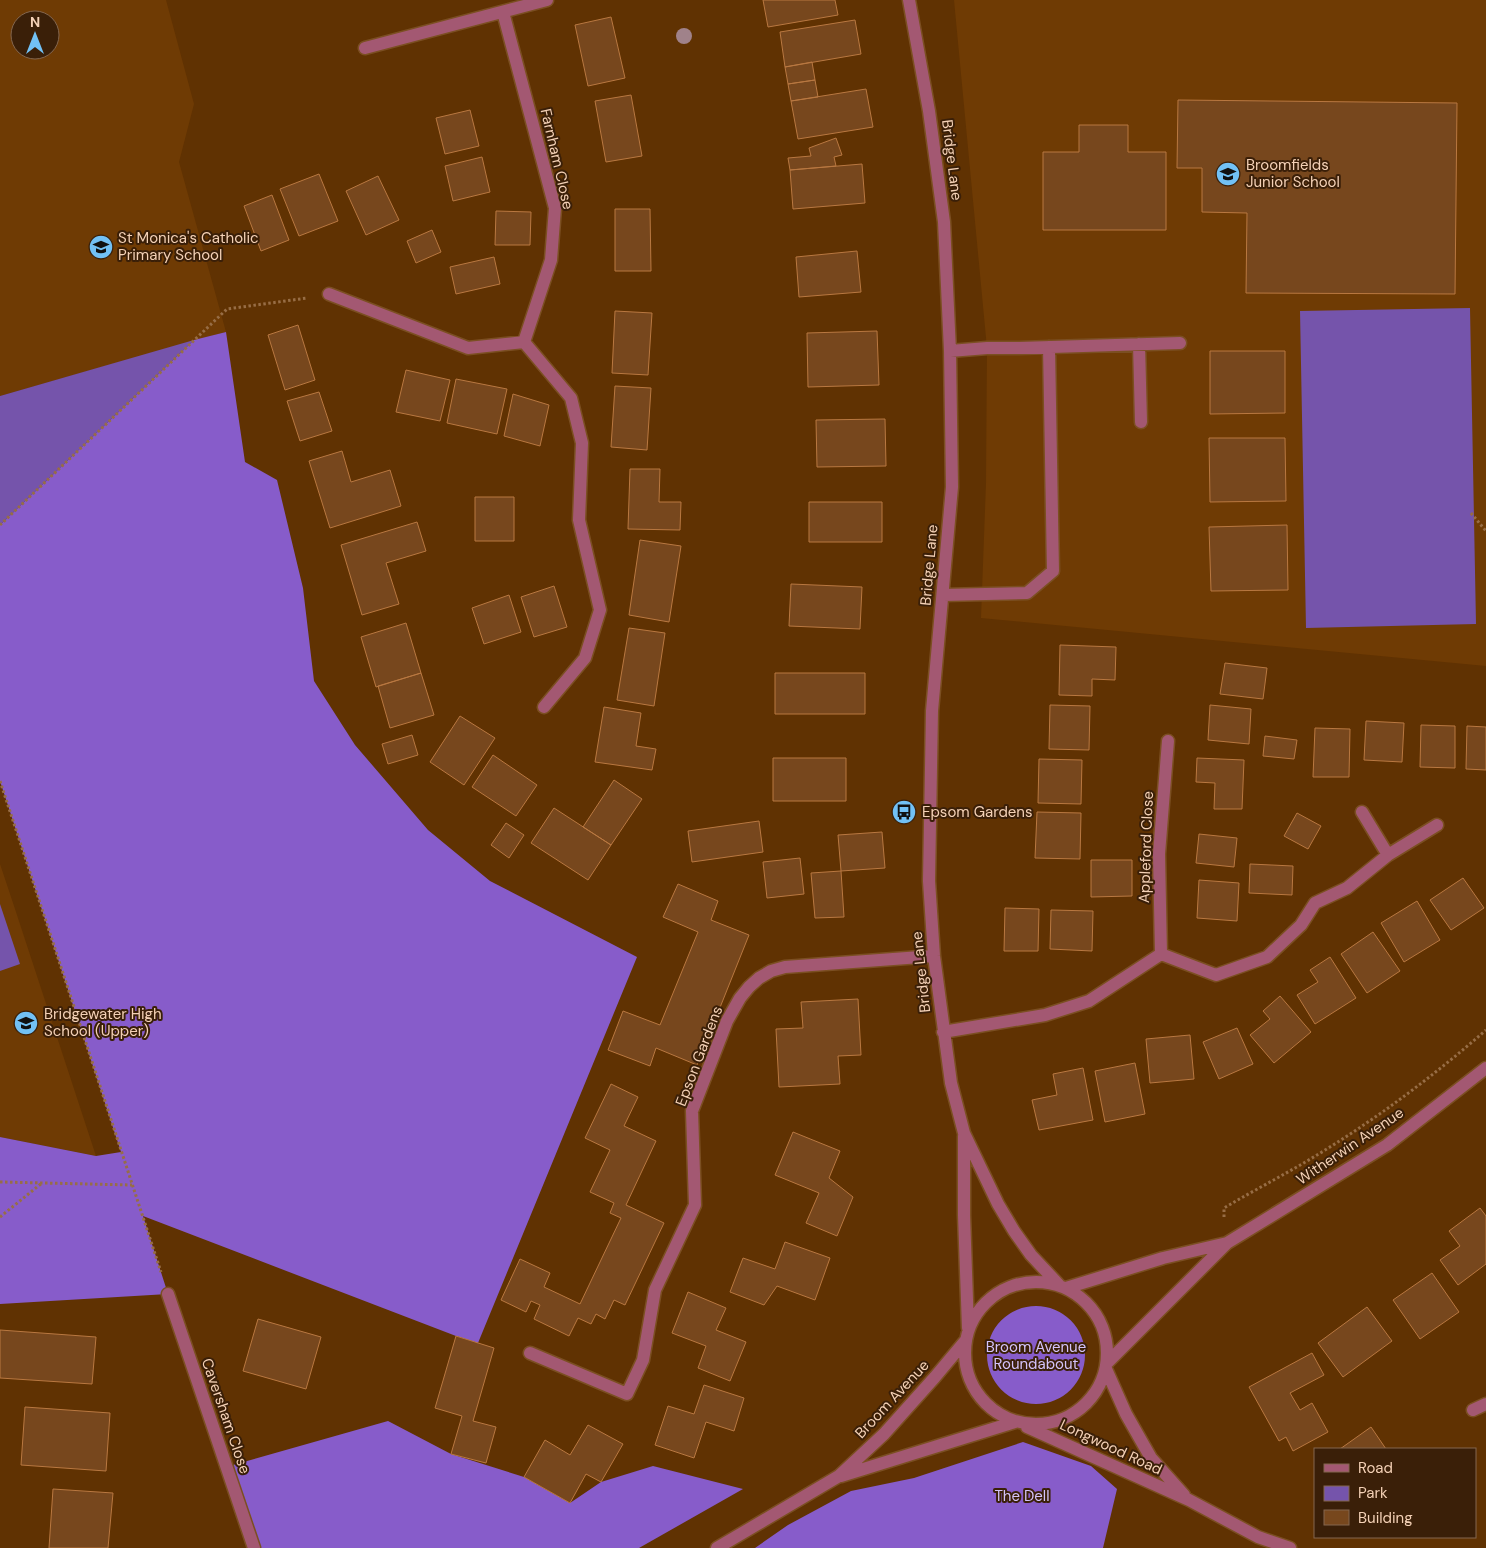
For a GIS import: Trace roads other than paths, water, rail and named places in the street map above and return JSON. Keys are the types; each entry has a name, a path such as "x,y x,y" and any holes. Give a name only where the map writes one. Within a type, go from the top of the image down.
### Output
{"street":[{"path":"365,48 547,0"},
{"name":"Bridge Lane","path":"909,0 929,111 944,222 950,351 952,487 932,720 929,881 934,956 943,1032 951,1083 964,1133 998,1204 1014,1231 1032,1255 1063,1287"},
{"name":"Farnham Close","path":"503,12 554,208 552,260 524,342"},
{"path":"330,294 468,348 524,342 571,398 582,443 579,520 600,610 585,658 544,707"},
{"path":"950,351 987,348 1180,343"},
{"path":"1139,344 1141,422"},
{"path":"943,595 1027,594 1053,571 1049,347"},
{"name":"Appleford Close","path":"1161,954 1159,854 1168,741"},
{"path":"1362,812 1388,855"},
{"path":"943,1032 1045,1015 1089,1001 1161,954 1216,975 1267,957 1300,925 1315,903 1347,888 1388,855 1437,825"},
{"name":"Epson Gardens","path":"530,1353 628,1394 643,1360 655,1290 696,1205 692,1111 727,1021 749,986 772,971 785,967 934,956"},
{"name":"Witherwin Avenue","path":"1107,1366 1227,1243 1387,1144 1486,1068"},
{"name":"Bridge Lane","path":"964,1133 967,1335"},
{"name":"Witherwin Avenue","path":"1063,1287 1163,1258 1227,1243"},
{"path":"1042,1282 1063,1287 1078,1295 1091,1309 1101,1325 1107,1344 1107,1366 1102,1382 1091,1399 1076,1412 1059,1421 1040,1425 1017,1423 998,1414 980,1398 968,1377 964,1354 967,1335 976,1314 989,1300 1004,1289 1023,1283 1042,1282"},
{"name":"Caversham Close","path":"168,1294 254,1548"},
{"name":"Broom Avenue","path":"718,1548 839,1476 889,1428 935,1377 967,1335"},
{"name":"Longwood Road","path":"1107,1366 1126,1414 1151,1458 1188,1500"},
{"path":"1473,1410 1486,1404"},
{"name":"Broom Avenue","path":"839,1476 1017,1423"},
{"name":"Longwood Road","path":"1017,1423 1188,1500 1258,1537 1290,1548"}],"place":[{"name":"Broomfields Junior School","path":"1228,174"},
{"name":"St Monica's Catholic Primary School","path":"101,247"},
{"name":"Epsom Gardens","path":"904,812"},
{"name":"Bridgewater High School (Upper)","path":"26,1023"}],"park label":[{"name":"Broom Avenue Roundabout","path":"1036,1356"},
{"name":"The Dell","path":"1022,1496"}]}
